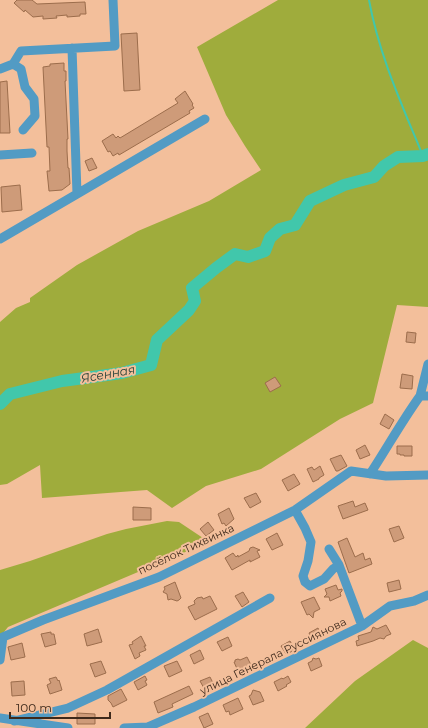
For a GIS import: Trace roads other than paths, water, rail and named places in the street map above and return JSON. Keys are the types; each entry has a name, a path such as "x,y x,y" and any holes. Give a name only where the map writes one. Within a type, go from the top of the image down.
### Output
{"street":[{"path":"0,69 13,64 21,51 115,46 113,0"},
{"path":"72,48 78,194"},
{"path":"13,64 21,68 25,87 34,99 35,116 23,130"},
{"path":"0,239 204,119"},
{"path":"0,155 32,153"},
{"path":"370,474 413,407 424,396 428,364"},
{"name":"посёлок Тихвинка","path":"0,660 3,637 43,620 159,577 295,510 351,471 386,476 428,475"},
{"path":"295,510 311,542 303,576 305,582 310,586 324,579 339,566"},
{"path":"329,550 339,566 362,626"},
{"name":"улица Генерала Руссиянова","path":"124,728 148,727 194,707 362,626 390,606 414,601 428,595"},
{"path":"14,721 68,708 107,690 270,598"},
{"path":"0,718 68,728"}],"waterway":[{"path":"369,0 373,20 385,60 399,99 423,156"},
{"name":"Ясенная","path":"0,404 10,394 62,381 122,373 151,365 157,340 189,310 195,301 192,288 216,268 235,254 248,257 265,251 270,238 280,229 295,225 310,201 344,185 374,177 384,166 398,157 423,156 428,154"}]}
